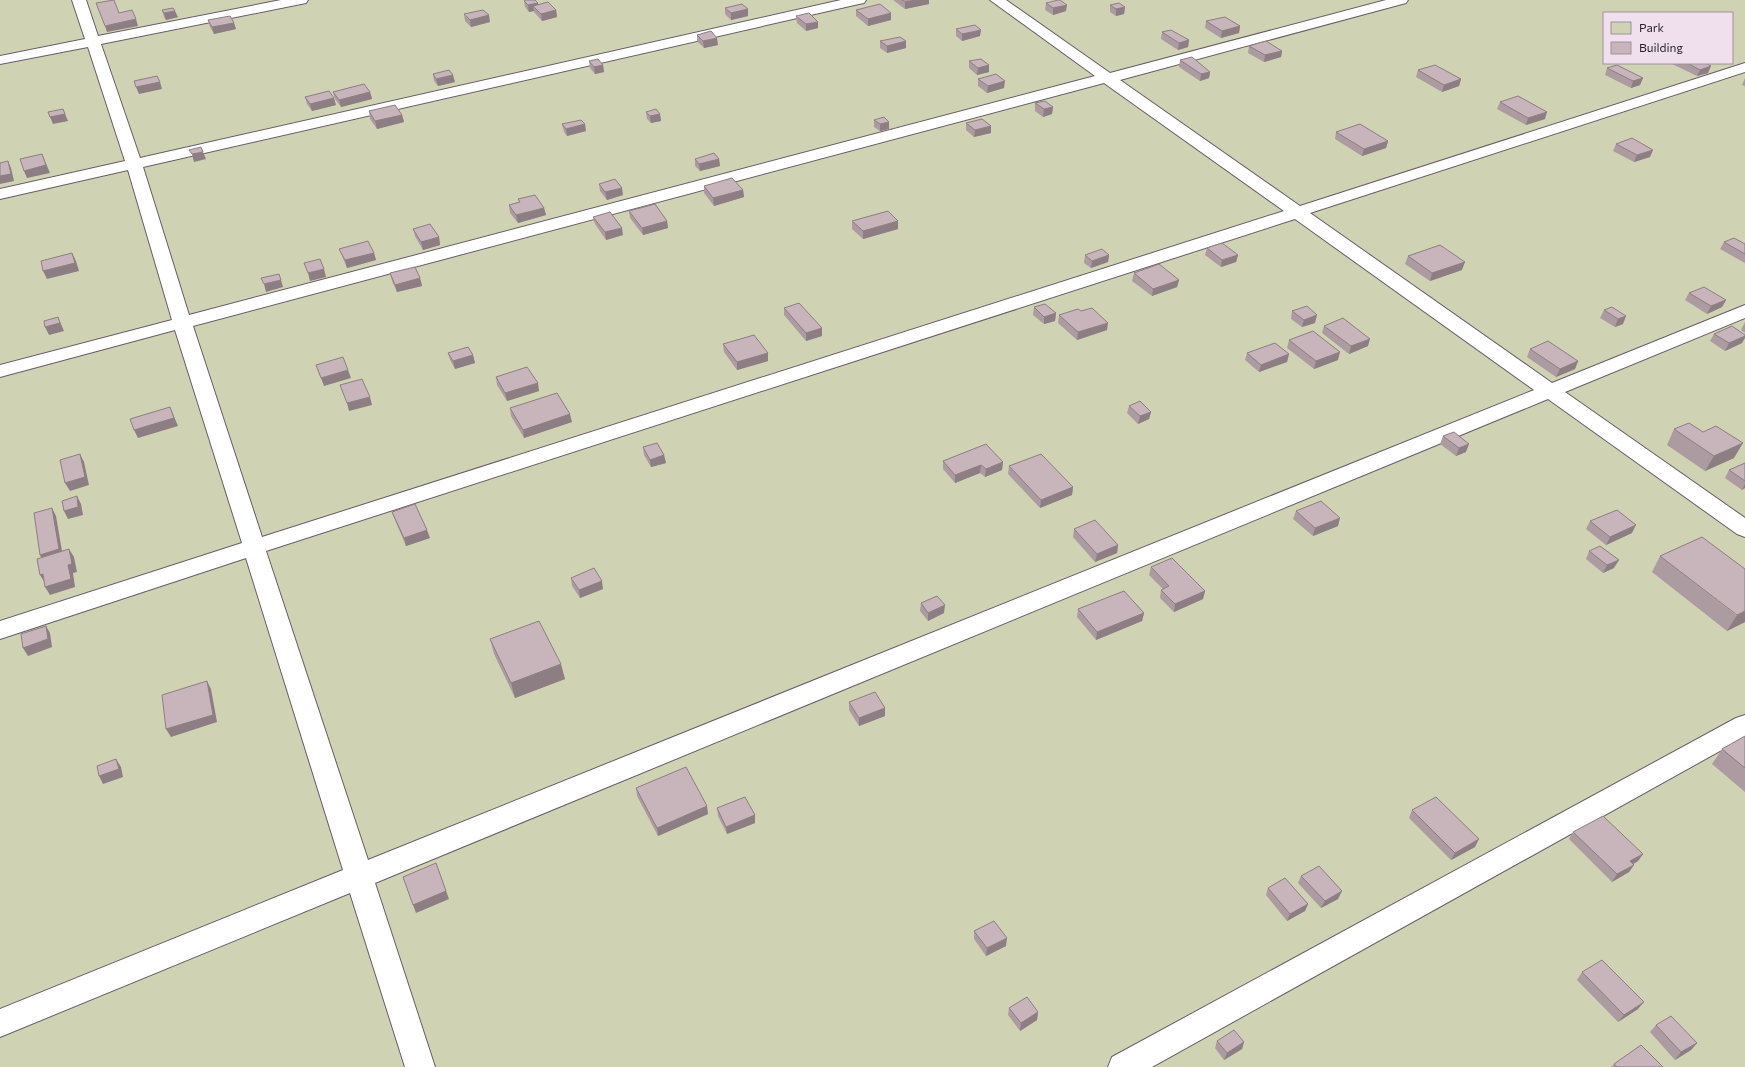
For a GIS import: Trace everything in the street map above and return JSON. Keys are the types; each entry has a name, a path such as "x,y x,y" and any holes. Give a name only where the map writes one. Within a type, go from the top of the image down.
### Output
{"lane":[{"path":"79,0 134,163 182,322 420,1067"},
{"path":"0,60 301,0"},
{"path":"0,194 653,48 859,0"},
{"path":"997,0 1745,529"},
{"path":"0,370 1106,78 1123,75 1401,0"},
{"path":"0,630 254,547 1298,213 1745,67"},
{"path":"0,1023 359,875 1745,311"},
{"path":"1124,1067 1745,725"}],"green space":[{"path":"0,0 1745,0 1745,1067 0,1067"}],"building":[{"path":"114,0 119,13 132,10 136,19 105,26 96,3"},
{"path":"535,0 538,3 528,5 524,1"},
{"path":"902,0 916,0 905,2"},
{"path":"1058,0 1067,5 1053,8 1046,3"},
{"path":"548,2 556,10 541,14 533,6"},
{"path":"1119,3 1125,7 1116,9 1110,5"},
{"path":"742,4 748,9 731,13 725,8"},
{"path":"880,4 891,13 868,19 856,10"},
{"path":"173,8 175,11 164,13 162,10"},
{"path":"483,10 489,15 470,20 464,14"},
{"path":"809,13 818,22 806,24 796,16"},
{"path":"230,16 234,23 212,27 208,20"},
{"path":"1225,17 1240,26 1222,31 1206,21"},
{"path":"975,25 981,30 962,34 956,29"},
{"path":"1171,30 1189,40 1179,43 1162,32"},
{"path":"711,31 717,38 703,41 697,35"},
{"path":"900,37 906,41 887,46 880,41"},
{"path":"1266,41 1282,51 1265,55 1249,46"},
{"path":"1192,57 1210,72 1201,74 1180,60"},
{"path":"598,59 603,65 594,67 589,61"},
{"path":"981,59 989,65 978,68 969,61"},
{"path":"1689,64 1708,64 1711,66 1700,70"},
{"path":"1435,65 1461,79 1444,85 1418,70"},
{"path":"1617,65 1643,78 1633,81 1607,68"},
{"path":"449,70 453,75 436,79 433,74"},
{"path":"996,74 1005,81 988,86 978,79"},
{"path":"157,76 160,82 136,87 134,81"},
{"path":"364,84 370,92 339,100 333,92"},
{"path":"329,91 334,98 310,104 305,97"},
{"path":"1518,96 1547,112 1528,118 1500,102"},
{"path":"1045,101 1053,107 1044,109 1035,103"},
{"path":"395,105 402,115 375,121 369,111"},
{"path":"63,109 65,114 50,117 48,112"},
{"path":"656,109 660,114 650,116 646,112"},
{"path":"884,117 889,122 880,124 874,120"},
{"path":"982,119 991,126 975,130 966,123"},
{"path":"581,120 585,124 566,129 562,124"},
{"path":"1360,124 1388,141 1364,149 1336,132"},
{"path":"1632,138 1653,150 1637,155 1616,144"},
{"path":"201,147 203,152 192,154 189,150"},
{"path":"714,153 719,159 699,164 695,159"},
{"path":"42,154 46,165 24,171 20,159"},
{"path":"8,161 11,174 0,176 0,163"},
{"path":"732,178 743,190 713,198 704,186"},
{"path":"615,179 622,188 605,192 599,184"},
{"path":"535,195 544,208 516,215 509,205 520,202 518,199"},
{"path":"655,204 667,221 642,228 629,211"},
{"path":"888,211 898,221 863,231 852,221"},
{"path":"610,212 622,228 605,232 593,217"},
{"path":"430,224 439,237 421,242 413,229"},
{"path":"1734,238 1745,244 1745,254 1724,242"},
{"path":"368,241 374,253 345,260 339,249"},
{"path":"1222,243 1238,255 1222,260 1207,248"},
{"path":"1440,245 1465,262 1432,273 1408,256"},
{"path":"1102,249 1109,255 1092,261 1085,255"},
{"path":"72,253 75,263 43,271 41,261"},
{"path":"320,259 324,269 308,273 304,263"},
{"path":"1159,264 1179,280 1153,289 1134,273"},
{"path":"415,267 420,278 395,285 390,273"},
{"path":"279,274 281,280 264,284 261,278"},
{"path":"1704,287 1726,300 1711,306 1689,293"},
{"path":"799,303 822,328 806,333 784,308"},
{"path":"1045,304 1056,313 1044,317 1034,307"},
{"path":"1307,306 1317,315 1304,320 1292,311"},
{"path":"1612,307 1626,316 1618,319 1604,310"},
{"path":"1092,308 1108,323 1078,332 1059,315 1078,309 1081,311"},
{"path":"58,317 60,323 45,327 44,321"},
{"path":"1343,318 1370,339 1351,346 1324,326"},
{"path":"1732,326 1745,336 1729,343 1714,334"},
{"path":"1313,331 1340,352 1316,361 1289,340"},
{"path":"754,335 768,353 737,362 723,344"},
{"path":"1548,341 1578,361 1560,369 1530,349"},
{"path":"1275,343 1289,354 1261,365 1247,353"},
{"path":"468,347 473,355 453,361 448,353"},
{"path":"343,357 348,370 321,378 316,365"},
{"path":"527,367 538,383 505,393 496,377"},
{"path":"362,379 370,397 347,403 340,385"},
{"path":"557,393 570,414 523,430 510,408"},
{"path":"1140,401 1151,412 1140,416 1129,406"},
{"path":"170,407 174,418 134,430 130,419"},
{"path":"1689,423 1703,432 1716,426 1743,443 1714,456 1674,429"},
{"path":"1454,432 1469,444 1459,448 1443,436"},
{"path":"657,443 664,455 650,460 643,447"},
{"path":"986,444 1003,462 986,469 981,465 955,475 943,461"},
{"path":"80,454 85,477 65,483 60,460"},
{"path":"1041,454 1073,487 1041,500 1009,466"},
{"path":"1745,463 1745,481 1729,470"},
{"path":"77,496 78,507 64,511 62,501"},
{"path":"1321,501 1340,518 1315,528 1296,511"},
{"path":"415,504 427,530 404,538 392,512"},
{"path":"52,508 59,549 40,555 34,513"},
{"path":"1617,510 1636,525 1610,537 1590,521"},
{"path":"1095,520 1118,545 1097,554 1074,529"},
{"path":"1702,537 1745,569 1745,611 1737,615 1660,556"},
{"path":"1600,546 1619,560 1607,565 1589,551"},
{"path":"69,549 72,564 68,565 71,579 45,587 43,574 40,575 37,559"},
{"path":"1172,558 1205,591 1175,604 1161,590 1169,586 1151,567"},
{"path":"594,568 602,581 579,590 571,578"},
{"path":"1124,591 1144,613 1097,632 1078,609"},
{"path":"937,596 945,605 928,613 921,603"},
{"path":"539,621 561,664 511,683 490,639"},
{"path":"46,626 48,639 23,648 21,634"},
{"path":"207,681 213,715 166,729 162,695"},
{"path":"875,692 885,708 859,718 849,702"},
{"path":"1745,736 1745,768 1722,749"},
{"path":"116,759 119,769 99,776 97,766"},
{"path":"686,767 707,806 657,828 636,788"},
{"path":"745,797 755,815 726,827 717,808"},
{"path":"1436,797 1479,839 1455,853 1412,810"},
{"path":"1603,816 1643,854 1630,861 1634,865 1617,874 1573,832"},
{"path":"436,863 446,891 413,905 403,877"},
{"path":"1319,866 1342,891 1325,901 1301,876"},
{"path":"1285,878 1308,904 1290,914 1268,888"},
{"path":"994,921 1007,938 987,948 974,931"},
{"path":"1602,960 1644,1002 1624,1015 1582,972"},
{"path":"1027,997 1038,1012 1021,1023 1009,1008"},
{"path":"1671,1016 1697,1043 1681,1052 1656,1025"},
{"path":"1234,1030 1244,1042 1227,1053 1217,1041"},
{"path":"1641,1045 1663,1067 1617,1067 1614,1064"}]}
